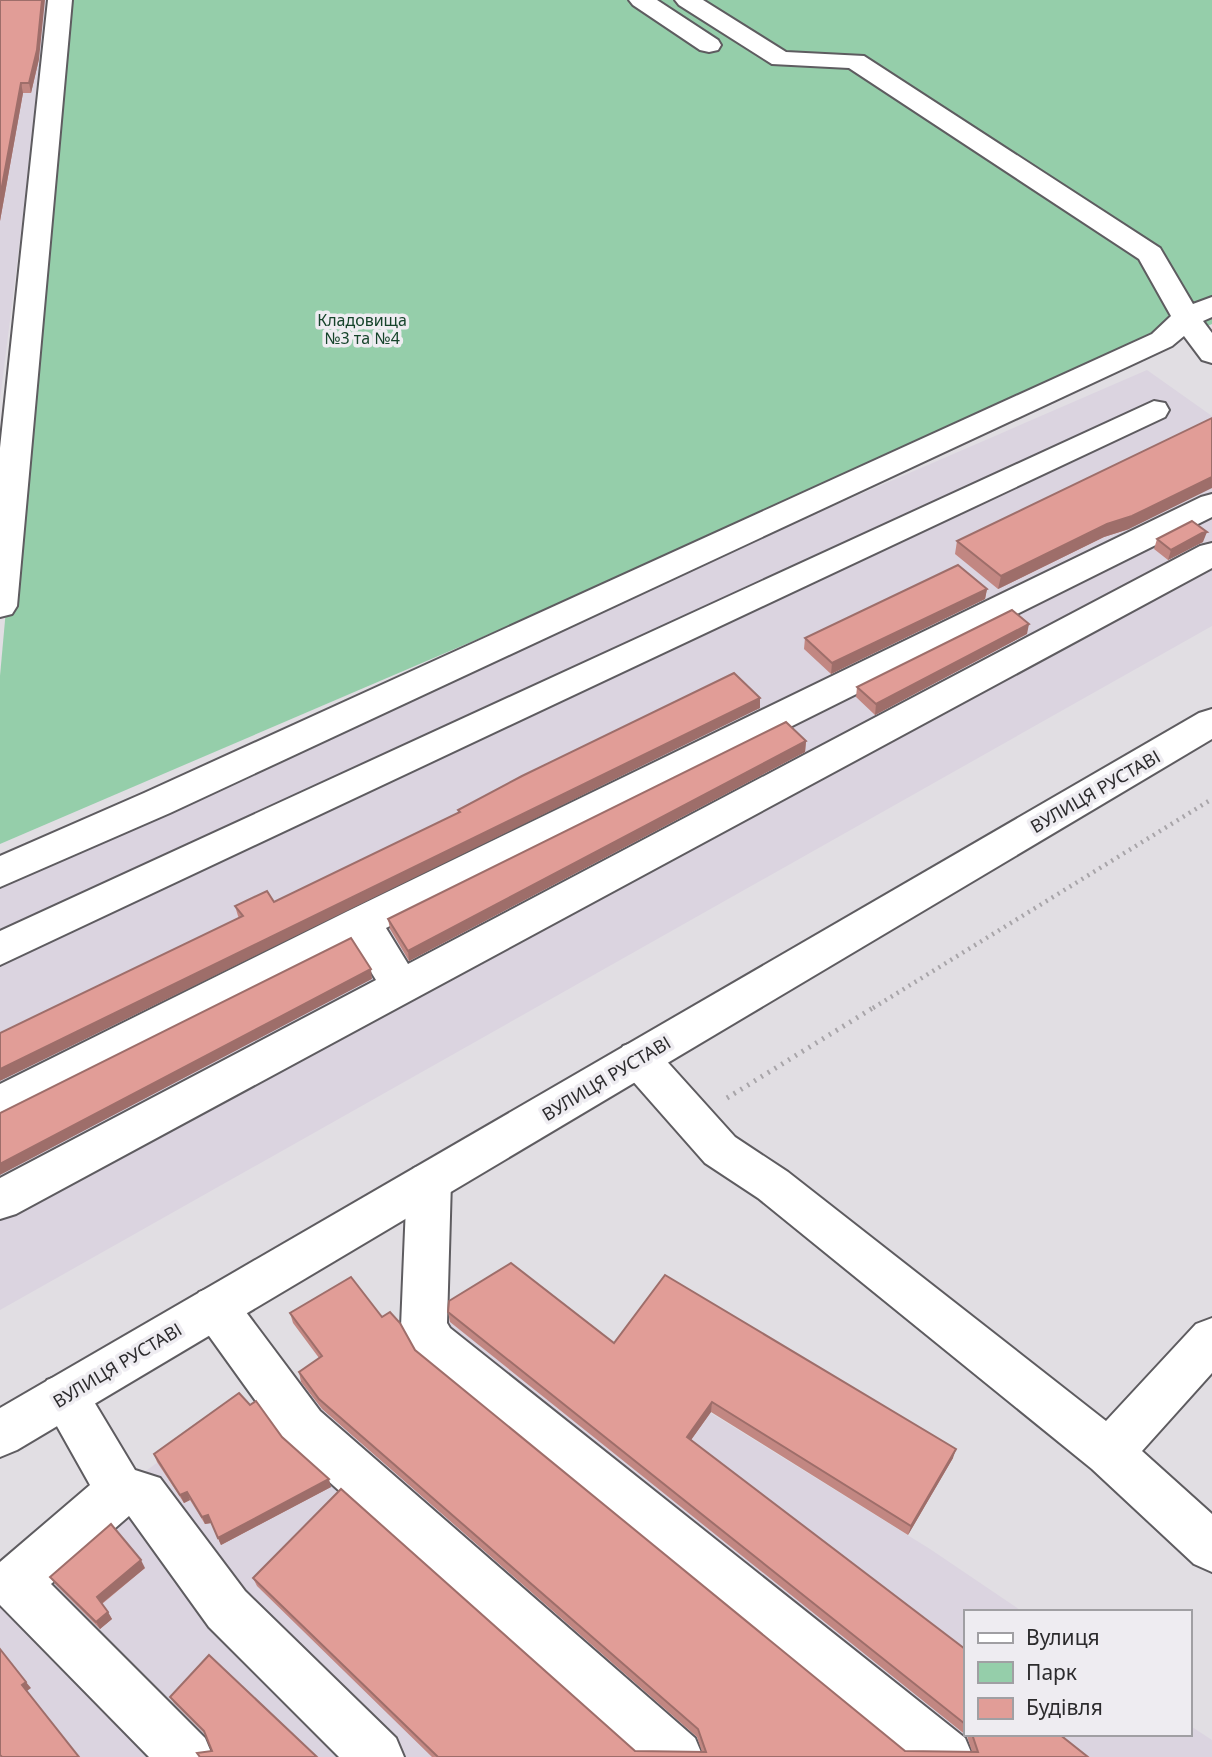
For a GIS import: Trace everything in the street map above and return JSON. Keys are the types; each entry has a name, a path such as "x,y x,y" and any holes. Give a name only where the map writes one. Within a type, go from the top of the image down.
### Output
{"main road":[{"path":"0,606 60,0"},
{"path":"641,0 735,58 855,61 1150,254 1199,312 1212,355"},
{"path":"687,0 781,59"},
{"path":"0,872 157,803 1162,341 1199,312"},
{"path":"0,949 1154,410"},
{"path":"0,1104 362,922 1212,504"},
{"path":"0,1200 1212,554"},
{"name":"ВУЛИЦЯ РУСТАВІ","path":"0,1434 1212,722"},
{"path":"362,922 400,986"},
{"path":"638,1058 720,1150 772,1185 1109,1453 1212,1547"},
{"path":"429,1181 424,1326 434,1343 946,1757"},
{"path":"215,1307 303,1427 677,1757"},
{"path":"1109,1453 1212,1339"},
{"path":"64,1396 120,1491 143,1495 227,1609 377,1757"},
{"path":"120,1491 14,1583 186,1757"}],"path":[{"path":"727,1098 1212,799"}],"shaded area":[{"path":"0,0 50,0 0,400"},
{"path":"1147,370 1212,416 1212,626 0,1310 0,867"},
{"path":"512,1274 614,1353 930,1549 1020,1610 964,1610 964,1736 1191,1736 1191,1726 1212,1740 1212,1757 0,1757 0,1579 158,1462 259,1419 292,1388 392,1323 406,1337"}],"green space":[{"name":"Кладовища №3 та №4","path":"61,0 1212,0 1212,324 0,844 0,676"}],"building":[{"path":"0,0 42,0 37,50 29,83 21,83 0,197"},
{"path":"1212,418 1212,477 1132,516 1107,524 1001,576 957,541"},
{"path":"1192,521 1207,532 1171,550 1157,539"},
{"path":"958,565 987,589 832,663 805,638"},
{"path":"1012,610 1029,624 876,704 857,687"},
{"path":"734,673 760,698 0,1069 0,1033 243,916 235,906 267,891 274,902 460,812 458,810 522,776"},
{"path":"786,722 806,741 408,951 388,919"},
{"path":"351,938 371,969 0,1164 0,1113"},
{"path":"511,1263 614,1343 665,1275 956,1449 911,1526 712,1402 687,1437 964,1648 964,1723 448,1312 449,1301"},
{"path":"351,1277 382,1317 390,1312 400,1323 415,1350 905,1751 978,1752 973,1736 1062,1736 1088,1757 438,1757 253,1578 341,1489 635,1751 706,1752 698,1729 319,1399 299,1372 322,1356 290,1313"},
{"path":"239,1393 250,1405 256,1401 282,1437 329,1479 218,1538 208,1515 202,1517 187,1492 180,1495 154,1454"},
{"path":"111,1524 141,1560 97,1597 108,1612 96,1622 50,1577"},
{"path":"0,1649 26,1682 22,1685 79,1757 0,1755"},
{"path":"209,1655 317,1757 200,1757 197,1753 212,1751 204,1731 170,1697"}]}
